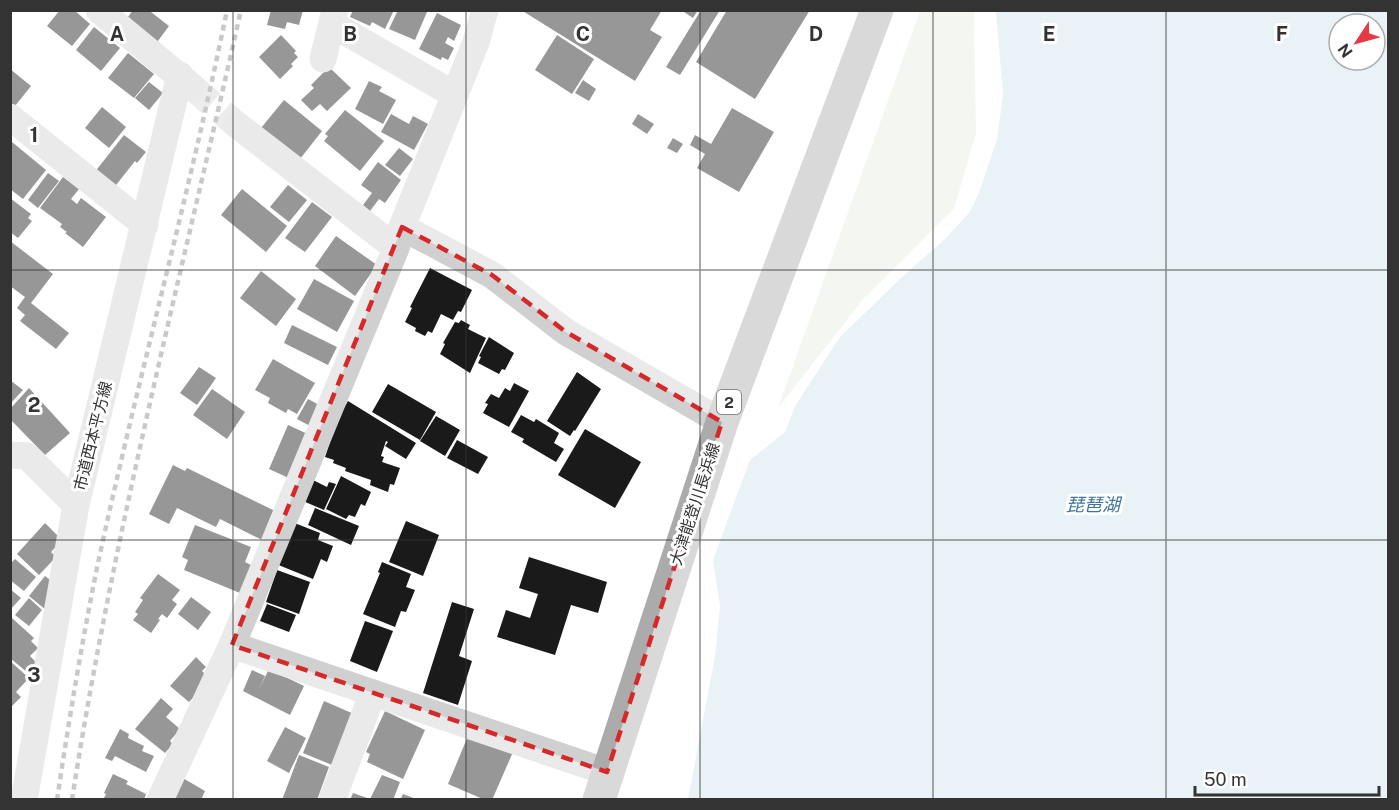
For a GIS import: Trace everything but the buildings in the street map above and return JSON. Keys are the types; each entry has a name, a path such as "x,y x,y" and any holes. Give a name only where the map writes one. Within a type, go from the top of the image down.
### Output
{"main road":[{"name":"大津能登川長浜線","path":"603,786 722,422 877,10"}],"street":[{"name":"市道西本平方線","path":"24,800 76,505 145,225 185,81 99,10"},
{"path":"160,800 232,645 399,238 476,42 485,10"},
{"path":"323,59 333,17 455,95"},
{"path":"10,117 145,225"},
{"path":"237,125 399,238 492,275 566,332 722,422"},
{"path":"10,455 27,456 76,505"},
{"path":"232,645 373,693 603,786"},
{"path":"332,800 373,693"}],"highlighted area":[{"path":"402,227 492,275 566,332 722,422 607,772 232,645"}],"shaded area":[{"path":"920,11 974,11 976,133 954,209 864,298 778,408"}],"water":[{"name":"琵琶湖","path":"996,11 1388,11 1388,799 688,799 715,656 720,606 713,560 750,460 785,432 795,406 840,337 946,238 969,213 979,193 997,139 1003,95"}],"tunnel":[{"path":"191,86 237,125"}],"railway":[{"path":"57,800 98,563 227,10"},
{"path":"72,800 107,601 128,502 241,10"}]}
